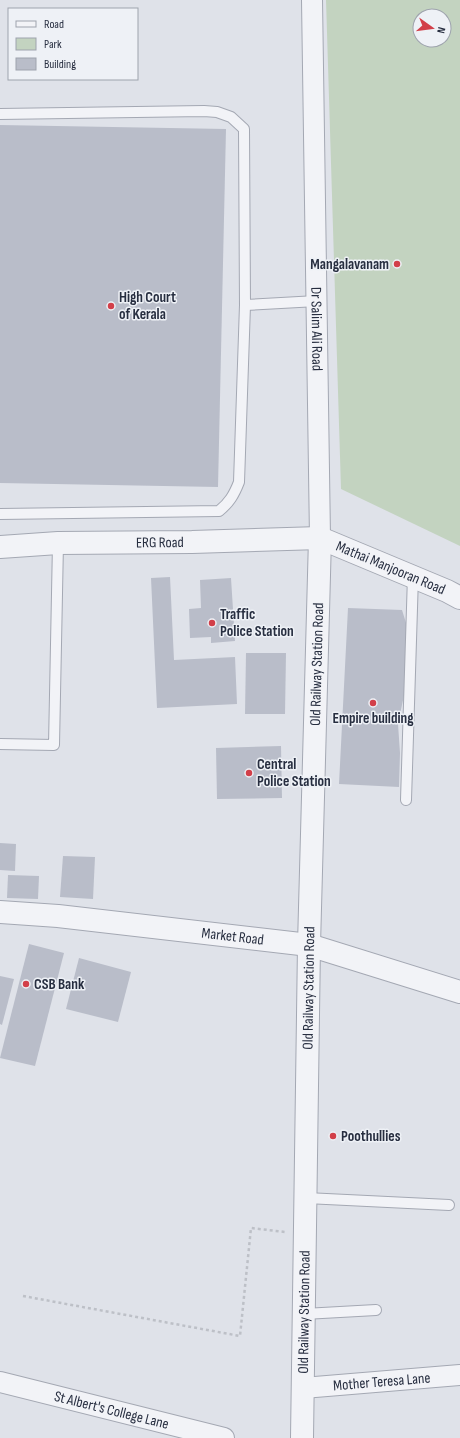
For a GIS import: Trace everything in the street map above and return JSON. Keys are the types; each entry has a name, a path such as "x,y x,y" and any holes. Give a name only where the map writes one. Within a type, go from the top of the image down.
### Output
{"street":[{"name":"Dr Salim Ali Road","path":"312,0 320,538"},
{"name":"ERG Road","path":"0,547 58,543 192,542 320,538"},
{"name":"Mathai Manjooran Road","path":"320,538 413,576 460,598"},
{"name":"Old Railway Station Road","path":"302,1438 309,945 320,538"},
{"name":"Market Road","path":"0,912 58,916 309,945 460,992"},
{"name":"Mother Teresa Lane","path":"303,1388 460,1375"},
{"name":"St Albert's College Lane","path":"0,1382 224,1438"}],"lane":[{"path":"0,114 204,111 217,112 231,116 244,129 245,305 239,482 235,493 228,504 219,512 0,514"},
{"path":"245,305 317,301"},
{"path":"0,744 54,745 58,543"},
{"path":"406,800 413,576"},
{"path":"306,1198 449,1205"},
{"path":"304,1314 376,1310"}],"path":[{"path":"23,1296 240,1336 251,1228 305,1234"}],"green space":[{"name":"Mangalavanam","path":"326,0 460,0 460,546 341,489"}],"building":[{"name":"High Court of Kerala","path":"0,125 226,129 218,487 0,483"},
{"path":"170,577 174,660 235,657 237,704 157,708 151,578"},
{"name":"Traffic Police Station","path":"231,578 235,641 211,643 211,637 190,638 189,609 201,608 200,580"},
{"name":"Empire building","path":"348,608 402,610 407,626 407,681 398,724 400,753 399,787 339,784"},
{"name":"Central Police Station","path":"246,653 286,653 285,714 245,714"},
{"name":"Central Police Station","path":"281,746 282,798 217,799 216,748"},
{"path":"0,843 16,844 15,871 0,870"},
{"path":"63,856 95,857 93,899 60,897"},
{"path":"8,875 39,876 38,899 7,898"},
{"path":"29,944 64,953 35,1066 0,1058"},
{"path":"79,958 131,972 118,1022 66,1009"},
{"path":"0,976 14,979 2,1025 0,1024"}],"place":[{"name":"Mangalavanam","path":"397,264"},
{"name":"High Court of Kerala","path":"111,306"},
{"name":"Traffic Police Station","path":"212,623"},
{"name":"Empire building","path":"373,703"},
{"name":"Central Police Station","path":"249,773"},
{"name":"CSB Bank","path":"26,984"},
{"name":"Poothullies","path":"333,1136"}]}
